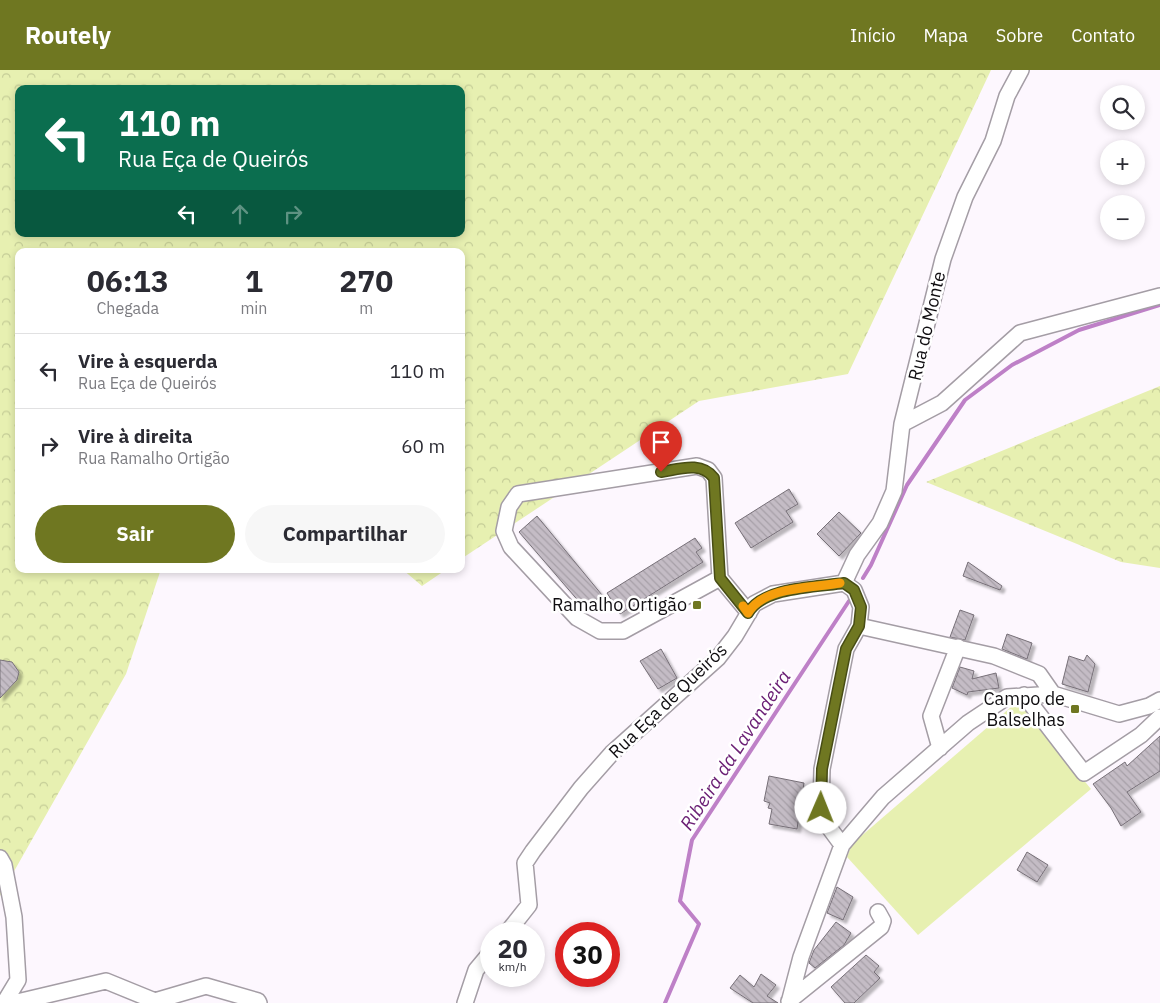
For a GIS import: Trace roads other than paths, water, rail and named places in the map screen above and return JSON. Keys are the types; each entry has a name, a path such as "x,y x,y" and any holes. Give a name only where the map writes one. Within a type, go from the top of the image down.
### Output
{"street":[{"name":"Rua do Monte","path":"844,583 857,555 880,523 894,491 902,424 943,258 964,197 993,141 1007,96 1021,70"},
{"path":"902,424 942,403 1020,333 1160,296"},
{"path":"720,578 623,631 600,631 577,618 511,547 504,531 508,507 518,494 697,466 708,470 714,478 720,578 748,613"},
{"path":"842,845 828,826 821,808 822,769 846,649 859,626 861,607 854,590 844,583"},
{"name":"Rua Eça de Queirós","path":"516,922 529,905 525,864 551,827 581,788 612,753 718,658 735,636 754,604 773,594 844,583"},
{"path":"859,626 994,656 1039,674 1053,694"},
{"path":"940,748 930,716 958,647"},
{"path":"788,1001 842,845 883,797 993,705 1007,697 1053,694 1119,714 1149,706 1160,700"},
{"path":"1024,695 1084,773 1142,735 1160,718"},
{"path":"0,858 4,865 14,917 18,980 4,1003"},
{"path":"788,1001 881,927 884,922 878,912"},
{"path":"467,1002 476,970 480,965"},
{"path":"13,1003 106,981 155,1001 206,986 258,1001 259,1003"}],"waterway":[{"name":"Ribeira da Lavandeira","path":"863,578 871,565 907,485 965,400 1012,365 1079,330 1160,305"},
{"name":"Ribeira da Lavandeira","path":"665,1003 699,924 680,901 692,840 849,601"}],"place":[{"name":"Ramalho Ortigão","path":"697,605"},
{"name":"Campo de Balselhas","path":"1075,709"}]}
